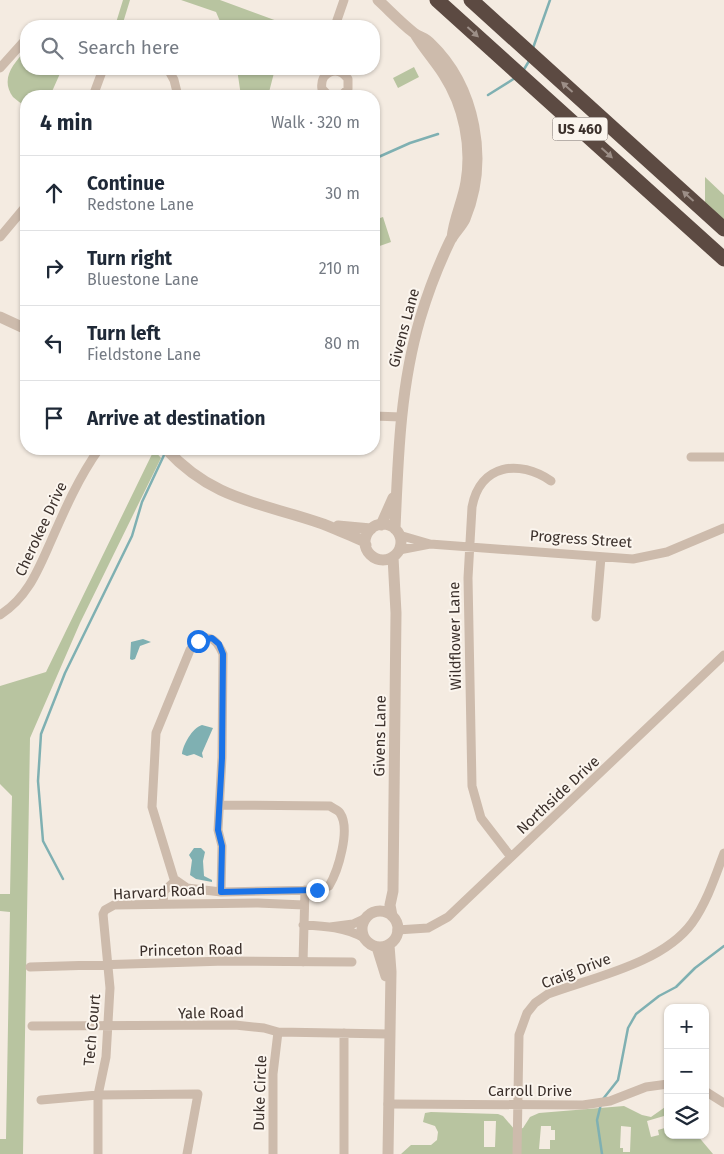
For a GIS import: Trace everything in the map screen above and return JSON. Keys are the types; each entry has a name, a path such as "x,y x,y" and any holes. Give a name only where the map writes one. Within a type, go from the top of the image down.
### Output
{"highway":[{"name":"US 460","path":"437,0 724,259"},
{"name":"US 460","path":"471,0 724,229"}],"street":[{"path":"337,20 344,0"},
{"name":"Givens Lane","path":"378,0 415,34 432,45 454,74 468,105 475,135 476,168 471,200 461,227 452,238 435,275 418,325 401,417 396,489 397,532"},
{"path":"0,68 20,46"},
{"path":"94,90 101,75"},
{"path":"171,75 176,90"},
{"path":"323,90 322,79 326,75"},
{"path":"344,75 348,79 347,90"},
{"path":"0,237 20,213"},
{"path":"0,317 20,326"},
{"path":"380,416 401,417"},
{"name":"Cherokee Drive","path":"0,615 18,602 31,584 76,487 95,455"},
{"path":"171,455 206,483 230,496 324,525 362,541 370,554 378,559 396,554 397,532 376,527 324,525"},
{"path":"690,457 724,457"},
{"name":"Wildflower Lane","path":"511,857 481,818 472,786 469,545 474,496 488,476 499,470 518,468 539,474 551,481"},
{"name":"Givens Lane","path":"376,527 396,489"},
{"path":"366,545 376,527"},
{"name":"Progress Street","path":"396,554 430,544 469,545 601,557 648,557 724,528"},
{"name":"Progress Street","path":"397,532 430,544"},
{"name":"Givens Lane","path":"392,916 396,554"},
{"path":"596,617 601,557"},
{"name":"Givens Lane","path":"378,559 395,597"},
{"path":"220,805 330,806 340,813 344,837 335,877 329,886 305,890 221,892 187,888 175,881 163,850 152,807 156,733 190,650 198,641 205,638 212,638 219,644 223,654 218,830 222,846 221,892"},
{"name":"Northside Drive","path":"398,930 428,928 448,917 724,655"},
{"name":"Craig Drive","path":"517,1154 519,1039 524,1020 531,1008 548,994 646,959 670,945 685,932 698,914 724,854"},
{"name":"Givens Lane","path":"377,912 391,875"},
{"path":"163,904 164,891 175,881"},
{"path":"303,962 305,890"},
{"name":"Harvard Road","path":"105,910 114,905 288,903 304,905"},
{"name":"Tech Court","path":"98,1154 98,1095 106,1057 108,1025 109,965 103,914 105,910"},
{"path":"303,925 330,927 357,934 371,945 383,946 394,940 398,930 392,916 383,912 377,912 353,924 330,927"},
{"path":"364,938 362,926 366,918"},
{"path":"383,946 390,987 388,1154"},
{"name":"Princeton Road","path":"30,967 226,961 352,962"},
{"name":"Yale Road","path":"32,1026 243,1026 278,1032 389,1034"},
{"name":"Duke Circle","path":"272,1154 273,1074 278,1032"},
{"path":"344,1033 344,1154"},
{"name":"Carroll Drive","path":"388,1104 601,1103 646,1087 664,1085"},
{"path":"41,1100 98,1095 198,1094 187,1154"},
{"path":"708,1094 724,1103"}],"green space":[{"path":"123,0 130,0 124,20 117,20"},
{"path":"181,0 220,0 274,20 219,20 216,12"},
{"path":"20,57 20,75 59,75 53,90 20,90 20,102 13,97 9,90 8,78"},
{"path":"414,67 419,77 398,88 393,78"},
{"path":"238,75 273,75 270,90 240,90"},
{"path":"705,177 724,195 724,220 705,203"},
{"path":"383,217 391,242 380,246 380,218"},
{"path":"152,455 158,455 161,458 80,623 30,738 23,1154 0,1154 0,1139 6,1139 10,912 0,911 0,894 10,894 12,796 0,784 0,686 46,672"},
{"path":"624,1106 642,1115 651,1117 664,1108 664,1116 647,1121 651,1137 659,1135 658,1130 664,1128 664,1139 700,1139 713,1154 401,1154 411,1145 431,1145 437,1140 438,1132 435,1126 423,1122 425,1113 431,1112 498,1114 503,1116 515,1130 523,1128 530,1117 539,1113","holes":["484,1121 496,1121 495,1147 484,1147","541,1126 551,1126 551,1130 555,1130 555,1140 550,1140 550,1149 539,1149","621,1126 631,1127 630,1152 623,1152 623,1148 620,1148"]}],"water":[{"path":"143,639 151,642 140,646 135,659 130,659 131,642"},
{"path":"202,725 213,728 202,753 203,758 194,754 187,756 182,754 189,737"},
{"path":"194,848 201,848 205,852 203,861 204,876 212,880 212,882 196,879 190,875 192,860 189,855"}],"waterway":[{"path":"533,48 550,0"},
{"path":"523,71 529,61"},
{"path":"488,95 515,78"},
{"path":"380,156 410,143 438,134"},
{"path":"63,879 43,841 38,781 41,734 65,673 132,536 142,502 164,455"},
{"path":"603,1099 618,1080 628,1028 636,1014 659,996 676,987 695,968 724,946"},
{"path":"601,1104 597,1120 602,1154"}],"route":[{"path":"198,641 212,638 219,644 223,654 222,758 218,830 222,846 220,861 221,892 317,890"}]}
